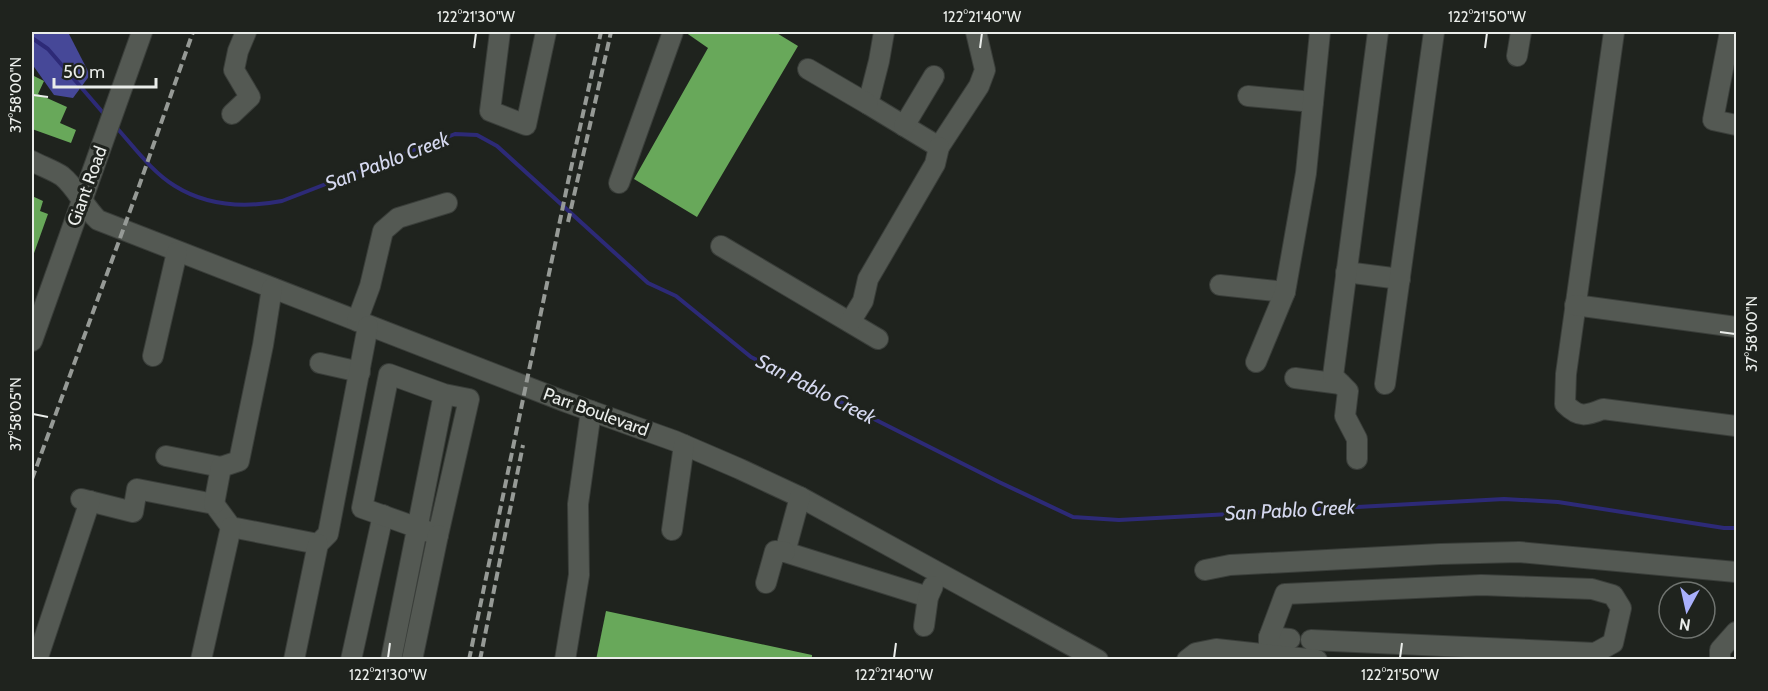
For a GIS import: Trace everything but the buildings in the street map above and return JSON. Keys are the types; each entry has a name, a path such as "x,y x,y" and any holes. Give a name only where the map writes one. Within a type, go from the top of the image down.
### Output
{"street":[{"name":"Giant Road","path":"32,341 142,32"},
{"path":"232,114 250,97 234,70 238,51 246,32"},
{"path":"500,32 490,111 526,125 546,32"},
{"path":"619,183 673,32"},
{"path":"868,104 884,32"},
{"path":"849,322 863,301 868,279 935,164 939,147 979,86 985,70 976,32"},
{"path":"1256,362 1285,292 1306,173 1320,32"},
{"path":"1357,459 1357,439 1345,416 1348,391 1333,376 1378,32"},
{"path":"1385,384 1434,32"},
{"path":"1517,56 1521,32"},
{"path":"1614,32 1575,305 1566,374 1565,405 1574,413 1587,416 1604,409 1737,426"},
{"path":"1730,32 1729,79 1713,120 1737,125"},
{"path":"808,69 939,147"},
{"path":"904,126 934,76"},
{"path":"1248,96 1313,102"},
{"name":"Parr Boulevard","path":"32,161 61,175 98,220 684,445 800,498 1098,660"},
{"path":"294,660 318,544 328,534 360,372 362,323 383,231 398,218 447,202"},
{"path":"721,246 878,339"},
{"path":"153,356 177,252"},
{"path":"1346,272 1400,279"},
{"path":"1220,285 1285,292"},
{"path":"165,456 222,467 239,462 272,288"},
{"path":"1575,305 1737,327"},
{"path":"320,363 360,372"},
{"path":"412,660 469,399 444,394 389,374 362,508 438,535"},
{"path":"1295,378 1341,384"},
{"path":"391,660 444,394"},
{"path":"565,660 579,575 578,504 591,411"},
{"path":"672,530 684,445"},
{"path":"214,504 222,467"},
{"path":"38,660 86,500 133,512 137,489 214,504 231,527 318,544"},
{"path":"766,584 800,498"},
{"path":"351,660 383,516"},
{"path":"201,660 231,527"},
{"path":"780,551 928,597"},
{"path":"1205,570 1230,565 1502,552 1561,555 1737,572"},
{"path":"924,626 928,597 939,574"},
{"path":"1269,646 1284,594 1481,585 1592,589 1613,595 1621,608 1612,651 1595,653 1553,655 1311,640"},
{"path":"1720,660 1720,650 1737,632"},
{"path":"1187,660 1196,652 1219,654 1269,646 1290,639"},
{"path":"1269,646 1317,660"}],"shaded area":[{"path":"32,32 69,34 90,75 73,98 54,95 32,64"}],"waterway":[{"name":"San Pablo Creek","path":"32,38 48,49 105,115"},
{"name":"San Pablo Creek","path":"116,127 151,166 175,186 200,198 240,205 282,201 455,134 477,135 497,146 648,283 676,296 751,357 1073,517 1119,520 1504,499 1558,502 1736,528"}],"railway":[{"path":"32,479 193,32"},
{"path":"469,660 601,32"},
{"path":"568,222 611,32"},
{"path":"480,660 523,445"}]}
